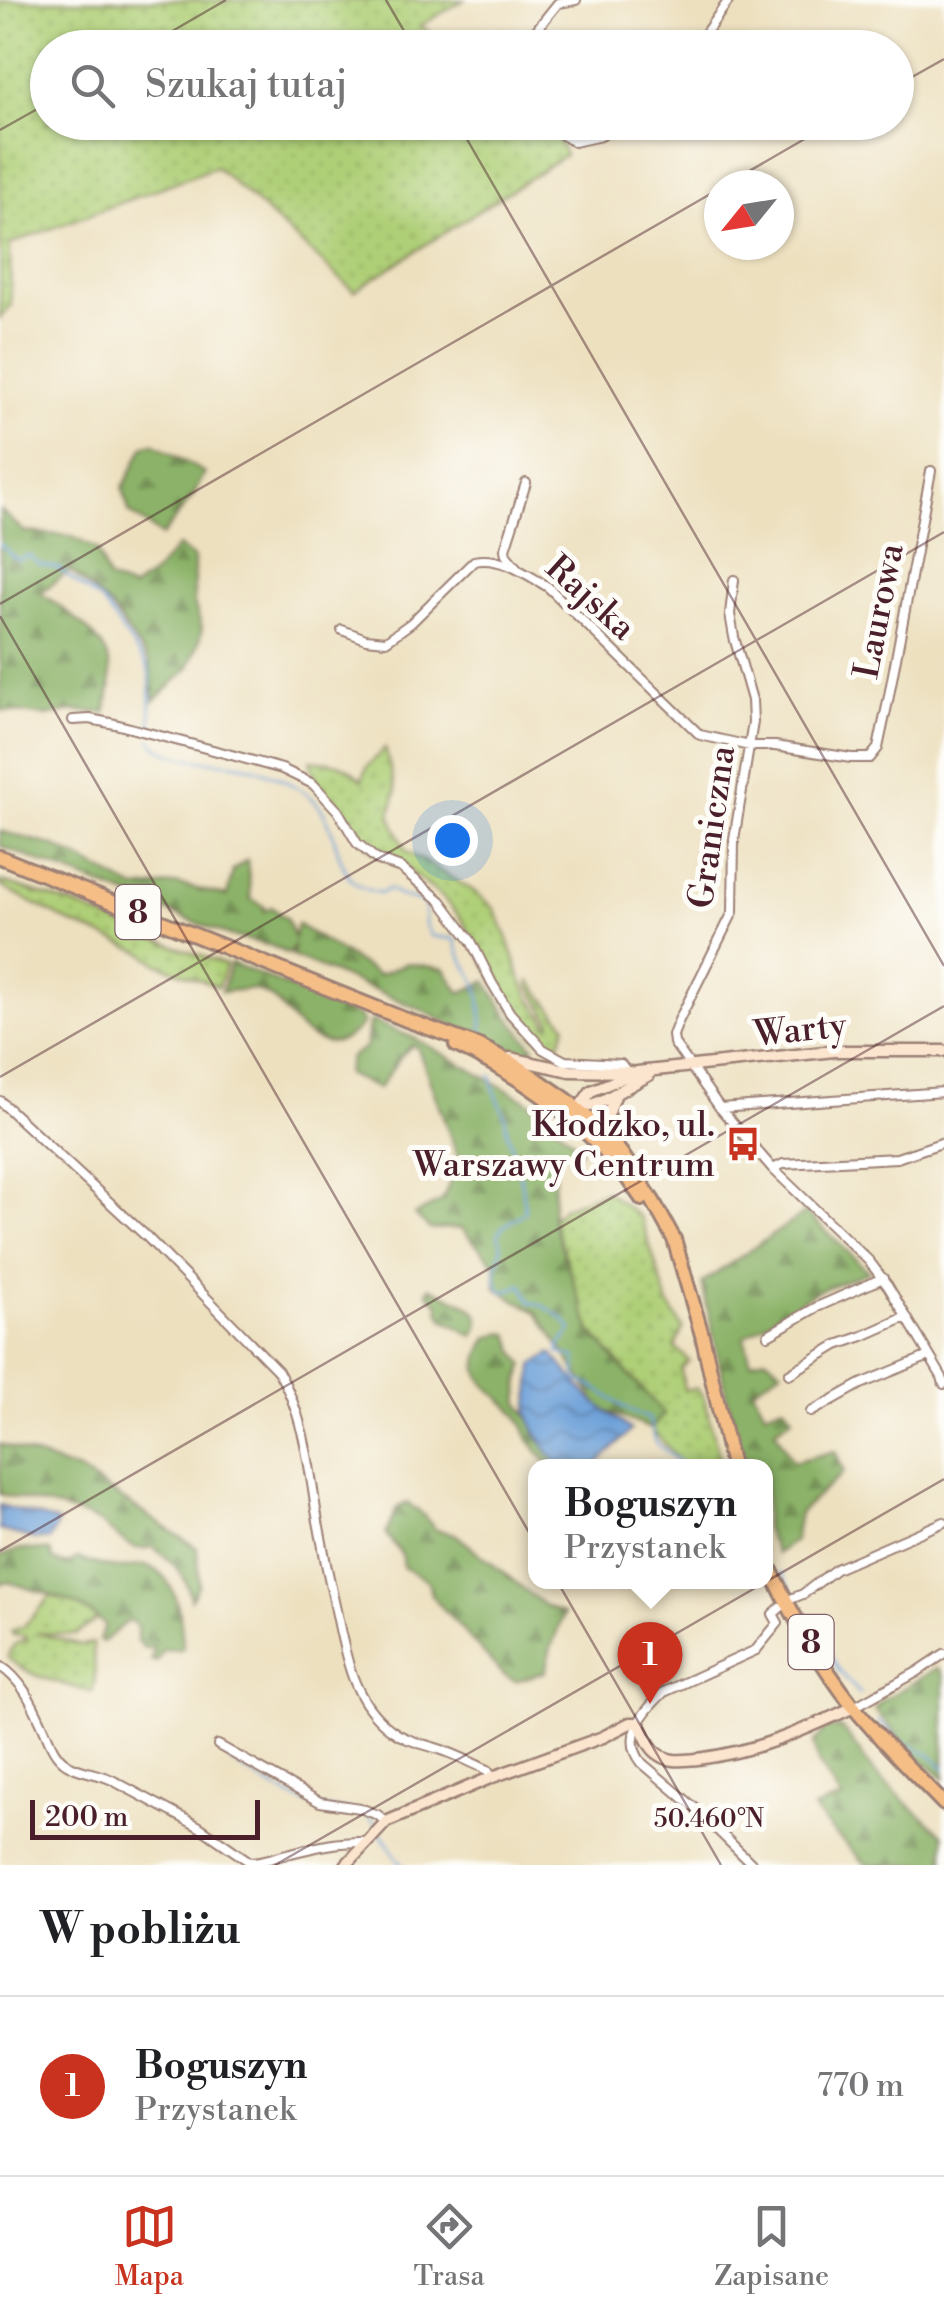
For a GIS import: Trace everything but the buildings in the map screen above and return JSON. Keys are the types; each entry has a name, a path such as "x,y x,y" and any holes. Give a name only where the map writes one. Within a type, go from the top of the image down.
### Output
{"highway":[{"name":"8","path":"0,857 504,1058 556,1090 622,1170 670,1241"},
{"name":"8","path":"478,1050 609,1139 646,1188 685,1280 730,1459"},
{"name":"8","path":"773,1575 790,1610 854,1707 944,1804"}],"main road":[{"name":"Warty","path":"575,1114 591,1090 632,1072 834,1051 944,1052"},
{"path":"504,1058 570,1072 632,1072"},
{"name":"Warty","path":"575,1114 661,1070"},
{"path":"609,1139 608,1114 618,1093"},
{"path":"346,1865 386,1822 630,1722 639,1723 658,1754 676,1761 765,1746 854,1707"}],"street":[{"path":"536,30 558,3 576,0"},
{"path":"708,30 729,0"},
{"name":"Laurowa","path":"870,758 878,748 888,702 931,472"},
{"path":"520,570 504,549 526,484"},
{"name":"Rajska","path":"342,630 386,641 411,623 474,561 484,559 520,570 548,587 700,735 750,746 870,758"},
{"name":"Graniczna","path":"690,1068 673,1035 733,912 734,840 753,722 752,700 730,614 734,580"},
{"path":"73,720 90,718 228,754 282,769 313,784 338,811 357,843 376,859 402,868 441,901 472,940 510,1012 543,1049 565,1061 621,1064 632,1072"},
{"path":"690,1068 773,1169 883,1278 944,1384"},
{"path":"720,1108 944,1092"},
{"path":"0,1101 148,1237 278,1372 289,1394 306,1453 345,1656 355,1685 366,1704 390,1729 406,1740 488,1770 490,1778"},
{"path":"773,1169 783,1164 897,1158 944,1142"},
{"path":"768,1335 883,1278"},
{"path":"789,1374 837,1345 906,1317"},
{"path":"812,1412 861,1384 928,1356"},
{"path":"794,1598 836,1569 944,1522"},
{"path":"753,1865 695,1808 642,1764 632,1740 639,1723 664,1692 756,1650 778,1623 773,1614 781,1607"},
{"path":"854,1707 944,1654"},
{"path":"0,1666 21,1685 50,1744 69,1766 112,1780 198,1826 250,1862 365,1842"},
{"path":"218,1744 320,1802 360,1808 386,1822"}],"green space":[{"path":"0,0 464,0 420,26 427,30 30,30 30,140 558,140 565,155 354,291 216,167 10,244 11,305 0,318"},
{"path":"153,443 205,473 162,536 129,512 123,488 144,446"},
{"path":"0,510 25,532 71,536 97,550 108,579 132,589 154,573 178,546 194,558 194,603 202,628 188,669 154,701 149,662 111,608 70,570 41,593 79,622 104,649 111,679 105,713 72,711 46,716 0,710"},
{"path":"385,748 396,792 390,815 406,851 474,891 495,909 532,1001 550,1026 530,981 566,1025 557,1050 533,1035 513,1011 463,921 443,898 403,866 377,855 315,781 310,760 338,764 362,780 367,767"},
{"path":"0,831 55,846 136,889 177,884 227,896 233,870 247,860 251,899 264,906 264,911 271,907 286,918 294,938 297,924 378,975 407,963 445,969 460,993 486,981 534,1048 527,1052 489,1043 413,1006 292,956 294,945 289,954 228,935 0,846"},
{"path":"0,881 75,905 226,965 218,987 75,925 0,886"},
{"path":"231,963 359,1016 363,1023 338,1042 313,1038 261,992 221,992"},
{"path":"372,1021 416,1039 531,1103 581,1148 579,1153 558,1148 550,1155 555,1172 552,1219 591,1332 664,1414 651,1429 600,1408 538,1313 496,1288 496,1265 461,1228 430,1229 414,1215 442,1201 459,1160 418,1049 412,1045 402,1055 378,1089 346,1074 350,1057 366,1047"},
{"path":"606,1191 641,1218 668,1303 683,1328 675,1347 689,1361 681,1369 684,1390 697,1388 704,1398 720,1459 676,1459 651,1429 664,1414 591,1332 552,1219 564,1207"},
{"path":"806,1212 869,1272 817,1291 744,1337 751,1362 765,1357 782,1370 753,1389 765,1412 784,1405 793,1417 775,1430 793,1462 835,1451 844,1472 799,1513 794,1541 776,1554 773,1459 740,1459 702,1283"},
{"path":"430,1287 475,1310 479,1326 473,1336 444,1319 439,1304 427,1292"},
{"path":"509,1334 524,1364 520,1404 556,1459 540,1455 516,1414 483,1381 478,1364 488,1338"},
{"path":"0,1444 79,1471 197,1548 199,1584 191,1599 178,1568 152,1546 130,1546 90,1518 0,1494"},
{"path":"407,1503 436,1530 455,1534 544,1605 564,1614 545,1672 516,1681 503,1675 431,1595 428,1581 403,1567 403,1557 386,1534 397,1508"},
{"path":"21,1549 50,1551 53,1560 63,1564 77,1558 111,1567 143,1566 156,1570 176,1599 183,1647 163,1650 156,1662 151,1660 154,1648 144,1648 137,1641 137,1626 129,1620 103,1642 99,1640 105,1625 84,1609 8,1582 0,1584 0,1556"},
{"path":"51,1596 72,1602 98,1619 75,1635 37,1633 81,1645 93,1643 92,1692 37,1675 8,1658 14,1645 28,1640 11,1631 23,1627"},
{"path":"937,1668 944,1679 944,1779 915,1755 874,1709"},
{"path":"840,1727 869,1766 944,1835 944,1865 867,1865 813,1809 842,1799 818,1763 814,1743 825,1730"}],"water":[{"path":"552,1353 591,1399 631,1430 603,1459 553,1459 528,1413 533,1365"},
{"path":"0,1505 58,1522 50,1540 0,1530"}],"waterway":[{"path":"0,544 19,560 28,555 39,564 59,569 103,603 147,666 151,729"},
{"path":"151,739 158,747 180,757 262,771 315,801 329,823 345,870 355,883 380,893 389,889 425,903 425,924 431,936 455,939 479,991 483,1036"},
{"path":"491,1075 519,1168 525,1211 499,1232 501,1248 495,1270 499,1289 504,1292 522,1285 530,1302 564,1320 572,1330 559,1353 576,1358 576,1380 649,1419 656,1443 675,1459"},
{"path":"780,1573 793,1595"},
{"path":"797,1601 840,1672 860,1694"},
{"path":"878,1721 898,1739 931,1756 944,1768"},
{"path":"229,1760 298,1800 358,1812 375,1824"},
{"path":"380,1833 402,1865"}],"place":[{"name":"Kłodzko, ul. Warszawy Centrum","path":"743,1144"},
{"name":"Boguszyn","path":"650,1704"}]}
